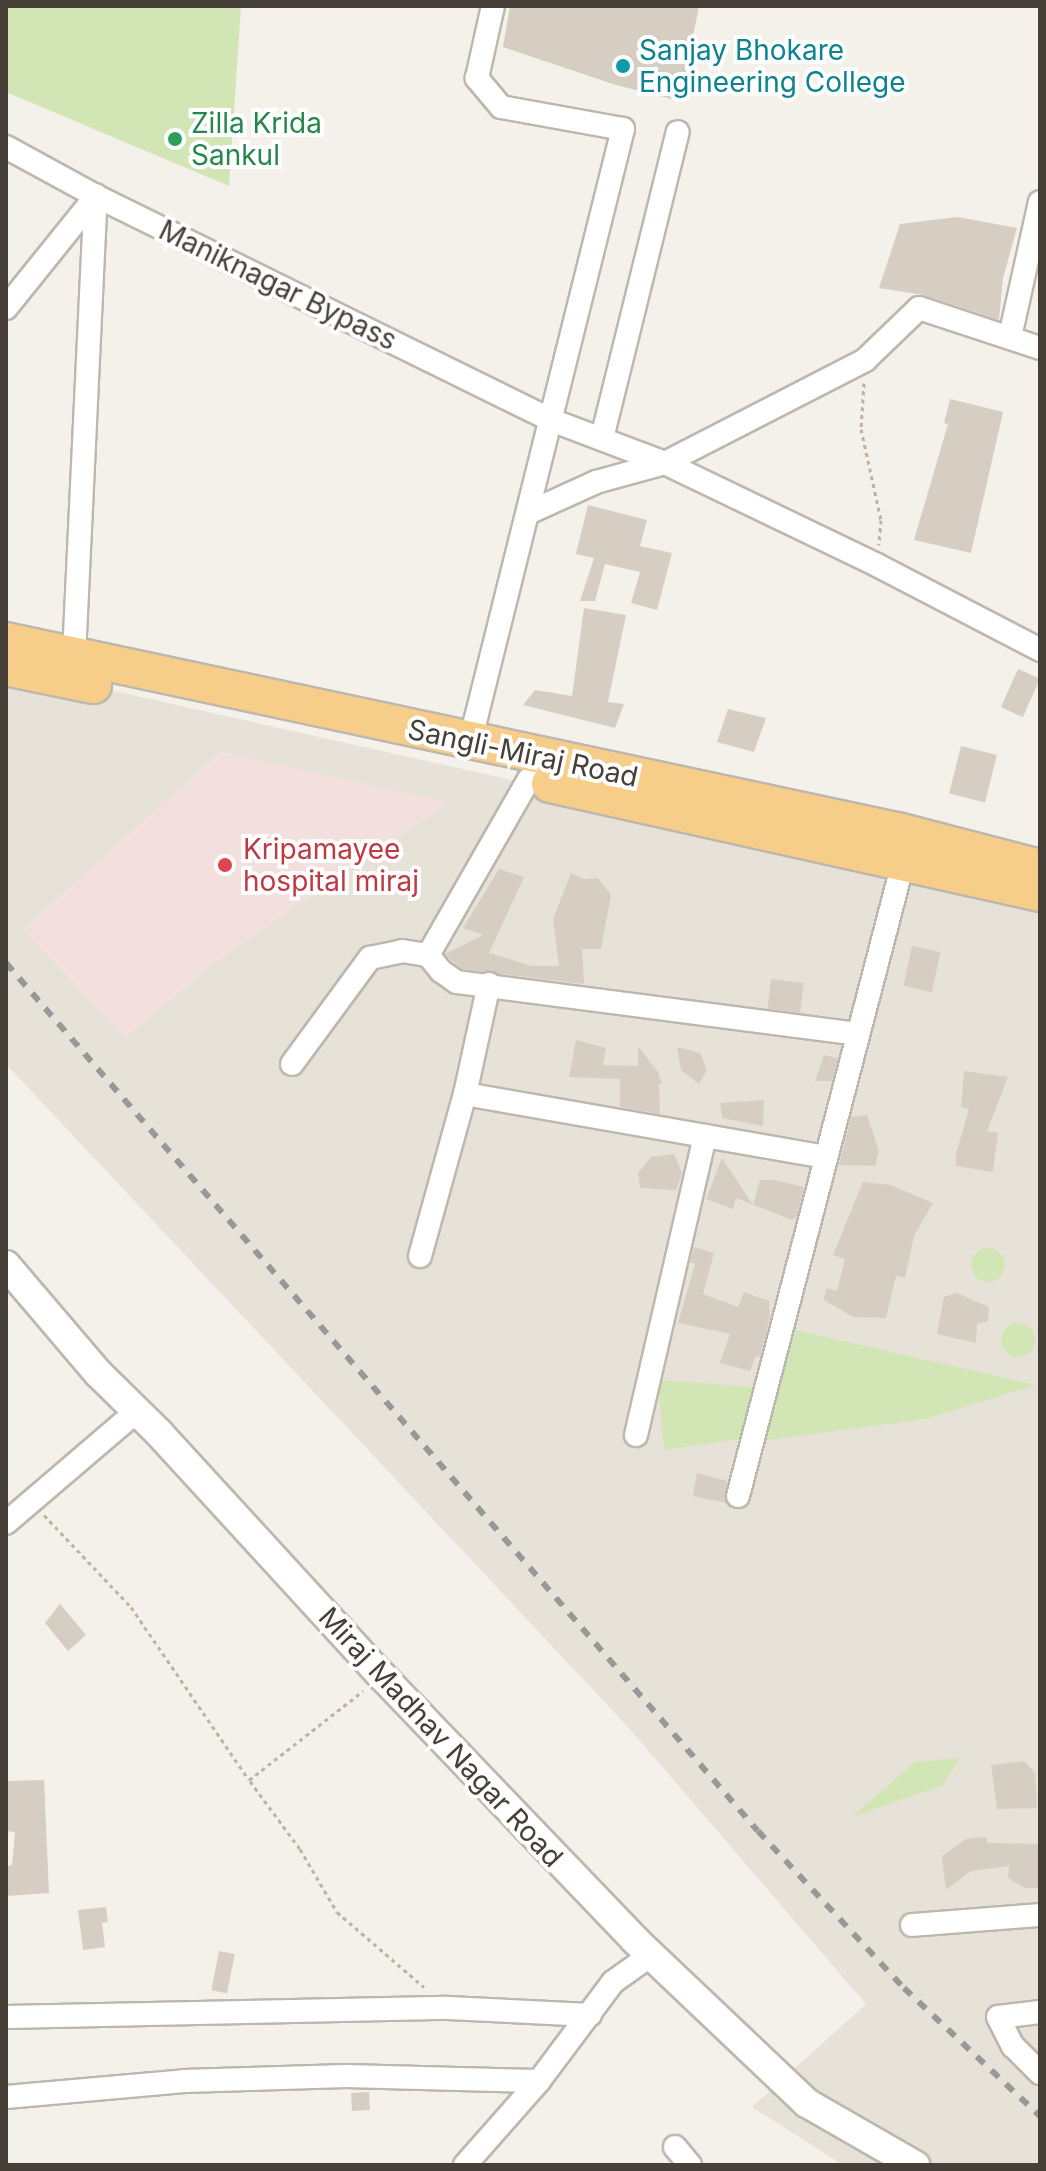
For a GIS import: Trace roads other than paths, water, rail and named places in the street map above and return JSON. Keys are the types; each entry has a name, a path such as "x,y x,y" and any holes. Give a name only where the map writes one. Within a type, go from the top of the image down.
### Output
{"highway":[{"name":"Sangli-Miraj Road","path":"6,641 897,831 1040,868"},
{"name":"Sangli-Miraj Road","path":"6,667 1040,893"}],"street":[{"path":"470,742 623,129 501,107 477,78 493,6"},
{"path":"678,132 602,438 665,463 877,565 1040,650"},
{"name":"Maniknagar Bypass","path":"6,147 96,196 551,420 602,438"},
{"path":"6,308 96,196"},
{"path":"74,656 96,196"},
{"path":"1010,337 1040,202"},
{"path":"528,513 596,482 665,463 865,360 919,308 1040,348"},
{"path":"428,955 529,779"},
{"path":"738,1496 903,863"},
{"path":"292,1064 370,958 402,951 428,955 441,971 457,982 858,1034"},
{"path":"420,1256 465,1094 489,984"},
{"path":"465,1094 826,1157"},
{"path":"636,1435 705,1136"},
{"name":"Miraj Madhav Nagar Road","path":"6,1265 136,1412 382,1676 651,1955 807,2103 915,2165"},
{"path":"6,1523 136,1412"},
{"path":"912,1925 1040,1915"},
{"path":"465,2165 539,2081 613,1982 651,1955"},
{"path":"6,2017 448,2008 590,2015"},
{"path":"1040,2012 998,2017 1013,2046 1040,2073"},
{"path":"6,2097 184,2081 332,2076 539,2081"},
{"path":"675,2147 690,2165"}],"railway":[{"path":"6,963 758,1831 904,1988 1040,2116"}],"place":[{"name":"Sanjay Bhokare Engineering College","path":"623,66"},
{"name":"Zilla Krida Sankul","path":"175,139"},
{"name":"Kripamayee hospital miraj","path":"225,865"}]}
